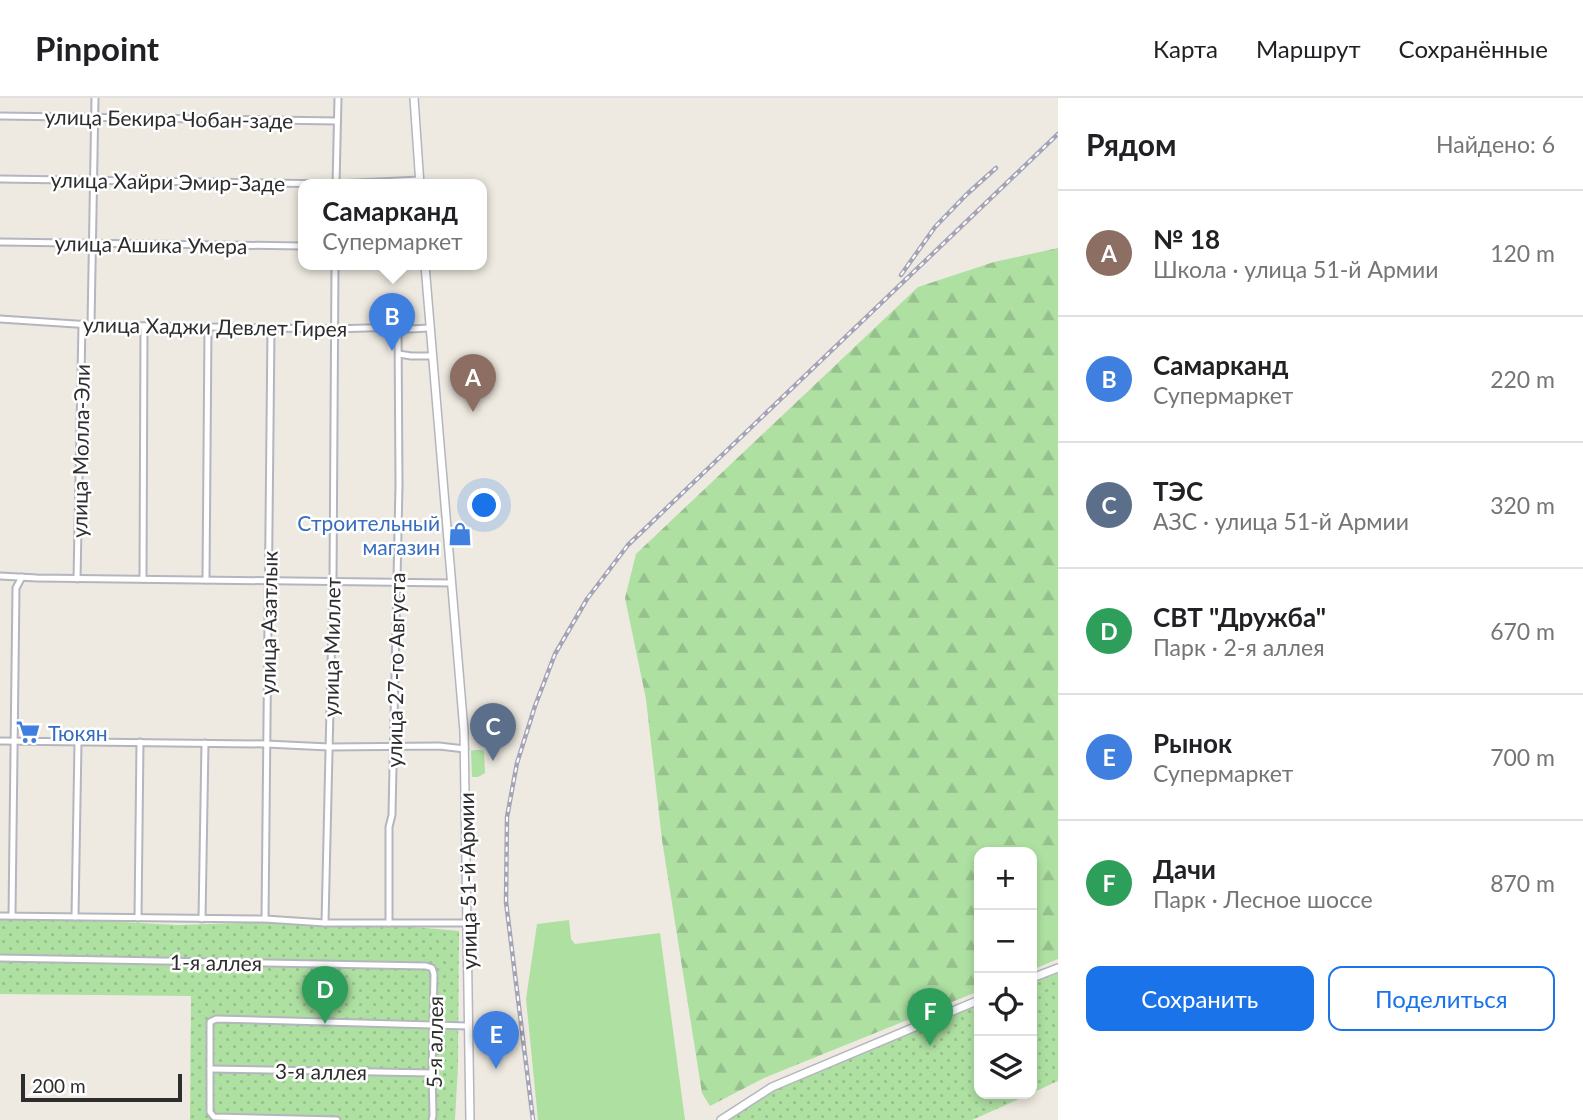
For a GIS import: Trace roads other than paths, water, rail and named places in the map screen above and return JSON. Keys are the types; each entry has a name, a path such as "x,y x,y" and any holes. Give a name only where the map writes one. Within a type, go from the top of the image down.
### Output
{"main road":[{"path":"414,98 420,179"},
{"name":"улица 51-й Армии","path":"425,270 465,749 470,1120"},
{"path":"1037,976 1058,968"},
{"path":"721,1120 772,1087 974,1002"}],"street":[{"path":"91,325 95,98"},
{"path":"336,179 338,98"},
{"name":"улица Бекира Чобан-заде","path":"0,116 337,121"},
{"name":"улица Хайри Эмир-Заде","path":"0,179 298,183"},
{"name":"улица Ашика Умера","path":"0,242 298,246"},
{"name":"улица Миллет","path":"325,923 333,581 335,270"},
{"name":"улица Хаджи Девлет Гирея","path":"0,319 91,325 430,328"},
{"name":"улица Молла-Эли","path":"77,579 82,324"},
{"path":"143,579 144,326"},
{"path":"206,580 208,327"},
{"name":"улица 27-го Августа","path":"389,923 389,827 392,815 397,582 398,327"},
{"name":"улица Азатлык","path":"265,919 271,328"},
{"path":"399,354 432,356"},
{"path":"0,576 451,583"},
{"path":"12,916 16,588 22,577"},
{"path":"0,741 329,747 439,746 465,749"},
{"path":"75,917 78,742"},
{"path":"138,918 141,742"},
{"path":"202,919 205,743"},
{"path":"0,916 265,919 325,923 468,923"},
{"name":"1-я аллея","path":"0,958 398,965 432,968"},
{"name":"5-я аллея","path":"432,968 433,1118"},
{"path":"337,1120 214,1117 210,1112 210,1021 216,1019 468,1026"},
{"name":"3-я аллея","path":"210,1069 432,1073"}],"railway":[{"path":"533,1120 506,902 507,817 517,763 555,654 587,599 628,545 1058,134"},
{"path":"901,275 935,227 996,168"}],"place":[{"name":"Самарканд","path":"392,351"},
{"name":"№ 18","path":"473,412"},
{"name":"Строительный магазин","path":"460,534"},
{"name":"Тюкян","path":"28,732"},
{"name":"ТЭС","path":"493,761"},
{"name":"СВТ \"Дружба\"","path":"325,1024"},
{"name":"Дачи","path":"930,1046"},
{"name":"Рынок","path":"496,1069"}]}
